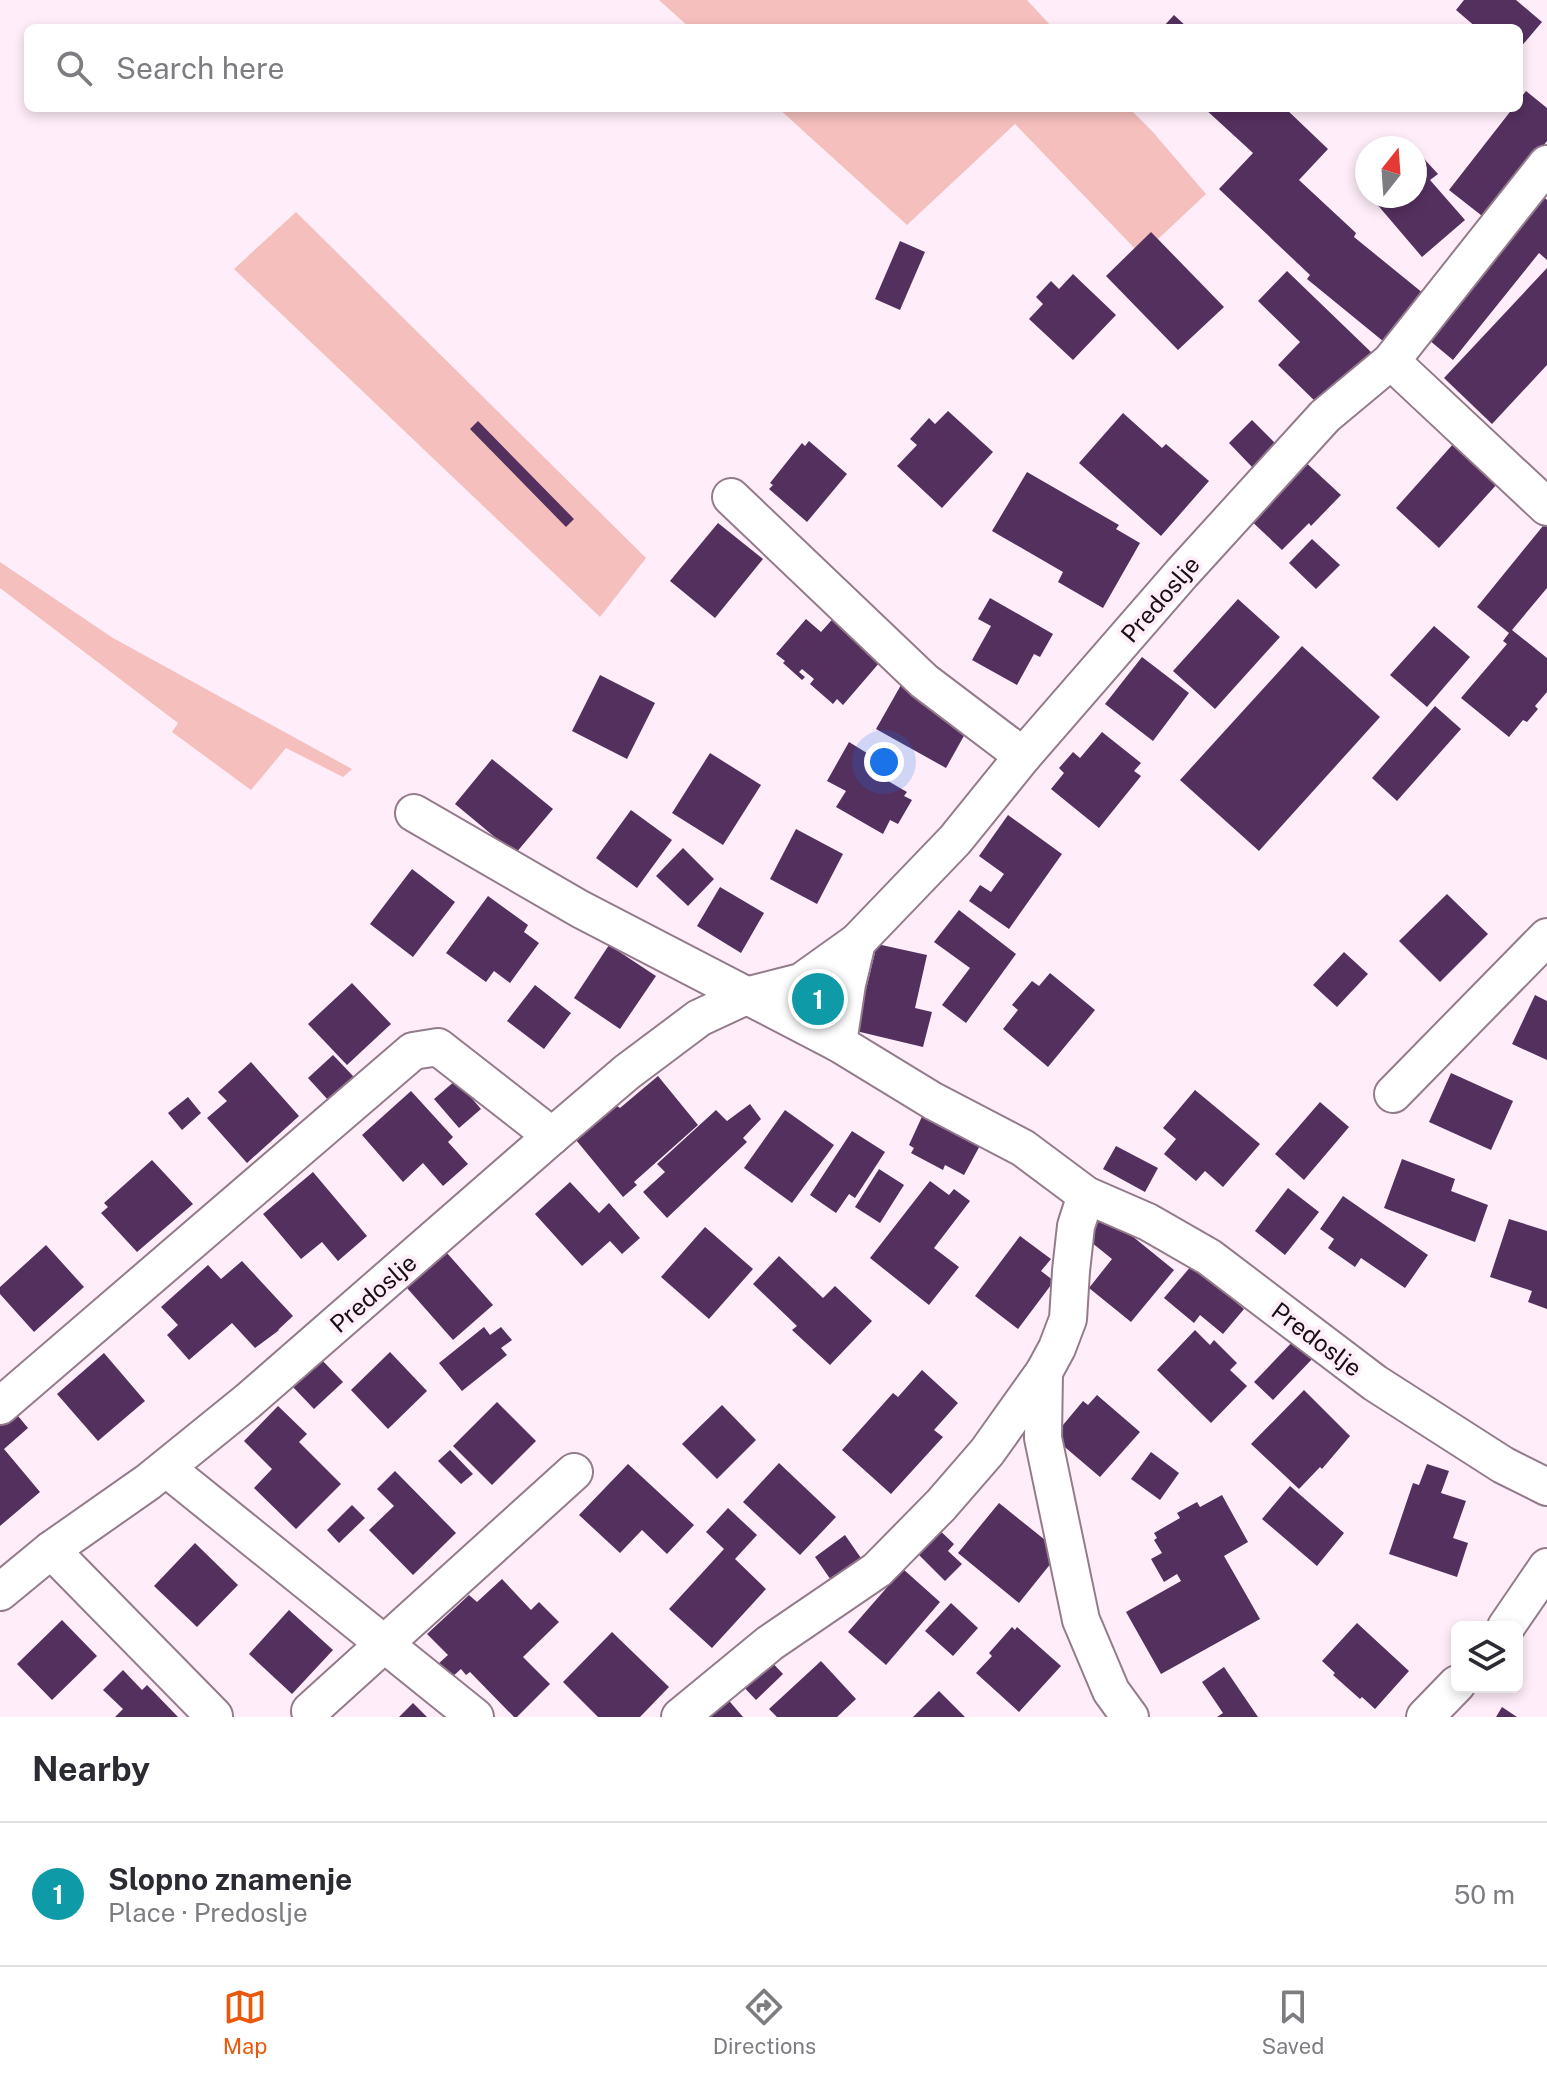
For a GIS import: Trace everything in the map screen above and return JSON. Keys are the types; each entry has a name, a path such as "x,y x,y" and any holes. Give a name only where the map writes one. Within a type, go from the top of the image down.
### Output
{"street":[{"name":"Predoslje","path":"0,1592 51,1550 148,1482 248,1401 627,1072 699,1018 746,996 801,982 857,942 955,840 1023,756 1182,573 1325,416 1391,361 1547,164"},
{"path":"1391,361 1547,507"},
{"path":"731,497 924,681 1023,756"},
{"name":"Predoslje","path":"414,813 580,909 838,1043 933,1101 1023,1148 1086,1195 1148,1222 1209,1257 1375,1383 1503,1465 1547,1487"},
{"path":"1393,1094 1547,937"},
{"path":"838,1043 857,942"},
{"path":"0,1406 413,1051 438,1047 552,1136"},
{"path":"680,1717 770,1643 877,1570 941,1505 987,1452 1044,1372 1057,1348 1068,1319 1076,1226 1086,1195"},
{"path":"1044,1372 1043,1438 1081,1620 1111,1691 1130,1717"},
{"path":"166,1468 475,1717"},
{"path":"310,1711 574,1472"},
{"path":"51,1550 214,1716"},
{"path":"1510,1621 1547,1567"},
{"path":"1425,1717 1451,1690"}],"shaded area":[{"path":"659,0 1027,0 1049,24 686,24"},
{"path":"782,112 1133,112 1206,194 1141,255 1015,124 907,225"},
{"path":"296,212 646,558 600,617 234,269"},
{"path":"0,562 113,638 352,769 343,777 286,748 251,790 172,732 178,723 0,588"}],"building":[{"path":"1464,0 1516,0 1542,22 1523,44 1523,24 1472,24 1456,10"},
{"path":"1174,15 1184,24 1166,24"},
{"path":"1526,91 1547,108 1547,141 1486,219 1449,190 1510,112 1523,112 1523,95"},
{"path":"1208,112 1289,112 1328,149 1299,180 1356,233 1354,237 1429,298 1389,346 1307,279 1310,275 1219,189 1253,153"},
{"path":"1427,162 1438,174 1430,180 1465,220 1422,257 1380,208 1427,208"},
{"path":"1544,197 1547,200 1547,260 1539,253 1453,360 1429,340"},
{"path":"1151,232 1224,307 1178,350 1106,276"},
{"path":"900,241 925,252 900,310 875,299"},
{"path":"1547,268 1547,365 1492,424 1444,378"},
{"path":"1287,271 1372,353 1320,406 1278,365 1300,342 1258,301"},
{"path":"1073,274 1116,315 1073,360 1029,319 1043,304 1036,297 1051,281 1059,289"},
{"path":"948,411 993,452 942,508 897,466 917,445 910,439 929,418 935,424"},
{"path":"1123,413 1162,448 1166,444 1209,481 1161,536 1079,463"},
{"path":"1252,420 1277,445 1253,468 1229,443"},
{"path":"478,421 574,519 566,527 470,429"},
{"path":"809,441 847,474 807,522 769,489 773,485 770,483 802,443 805,446"},
{"path":"1454,443 1498,483 1439,548 1396,508"},
{"path":"1301,458 1341,495 1282,550 1246,516"},
{"path":"1027,472 1119,525 1116,529 1140,543 1103,608 1058,582 1063,572 992,531"},
{"path":"1547,521 1547,588 1512,630 1547,658 1547,692 1535,706 1538,709 1527,722 1523,720 1509,737 1461,698 1507,644 1503,641 1509,633 1477,607"},
{"path":"718,523 763,559 715,618 670,581"},
{"path":"1312,539 1340,565 1316,589 1289,563"},
{"path":"990,598 1053,634 1040,657 1034,654 1017,685 972,660 991,626 978,619"},
{"path":"1238,599 1280,637 1215,709 1173,671"},
{"path":"838,613 886,655 843,705 837,699 833,704 810,684 814,679 802,669 799,672 805,677 802,680 776,654 806,619 821,632"},
{"path":"1434,626 1470,657 1427,707 1390,675"},
{"path":"1302,646 1380,717 1259,851 1180,780"},
{"path":"1142,657 1189,693 1153,741 1105,704"},
{"path":"600,675 655,703 627,759 572,731"},
{"path":"901,685 970,725 946,768 876,729"},
{"path":"1435,706 1461,729 1397,801 1372,778"},
{"path":"1102,732 1141,763 1134,771 1141,776 1099,828 1051,789 1064,773 1059,768 1073,752 1080,758"},
{"path":"849,742 875,758 869,770 907,792 904,796 912,800 898,824 890,820 883,834 836,807 846,791 827,781"},
{"path":"710,753 761,785 723,845 672,813"},
{"path":"492,759 553,809 515,854 455,804"},
{"path":"631,810 672,840 637,888 596,858"},
{"path":"1008,815 1062,854 1009,929 969,901 980,885 991,892 1004,874 979,856"},
{"path":"796,829 843,854 817,904 770,879"},
{"path":"683,848 714,879 688,906 656,876"},
{"path":"412,869 455,902 413,957 370,924"},
{"path":"720,887 764,913 741,953 697,926"},
{"path":"1447,894 1488,934 1440,982 1399,941"},
{"path":"488,896 528,925 524,932 539,943 510,983 494,971 486,982 446,953"},
{"path":"959,910 1016,954 966,1023 942,1005 970,968 934,942"},
{"path":"877,944 927,955 915,1008 932,1012 923,1047 856,1031"},
{"path":"609,945 656,976 620,1029 574,998"},
{"path":"1344,952 1368,974 1337,1007 1313,985"},
{"path":"1050,973 1095,1010 1048,1067 1003,1029 1018,1010 1012,1005 1032,981 1039,986"},
{"path":"352,983 391,1024 347,1065 308,1024"},
{"path":"535,985 571,1013 544,1049 507,1021"},
{"path":"1535,995 1547,1001 1547,1060 1512,1044"},
{"path":"333,1055 354,1077 329,1101 308,1078"},
{"path":"251,1062 299,1116 247,1163 207,1118 227,1101 218,1092"},
{"path":"1451,1073 1513,1101 1491,1150 1429,1122"},
{"path":"658,1076 698,1125 634,1182 637,1185 623,1197 576,1140"},
{"path":"456,1080 481,1109 459,1128 434,1099"},
{"path":"1195,1090 1260,1144 1223,1187 1205,1171 1196,1181 1164,1154 1176,1139 1163,1128"},
{"path":"411,1091 453,1137 448,1142 468,1164 443,1186 423,1163 403,1182 362,1135"},
{"path":"188,1097 201,1113 182,1130 168,1113"},
{"path":"1320,1102 1349,1127 1304,1180 1275,1154"},
{"path":"750,1104 761,1119 743,1138 747,1142 667,1218 643,1192 665,1172 657,1164 716,1110 727,1121"},
{"path":"785,1110 834,1145 792,1203 744,1168"},
{"path":"925,1110 983,1140 964,1175 945,1165 943,1170 911,1153 914,1148 909,1145"},
{"path":"852,1131 885,1152 855,1198 849,1194 836,1213 810,1195"},
{"path":"1116,1146 1158,1168 1145,1192 1103,1169"},
{"path":"1402,1159 1455,1179 1451,1191 1488,1205 1475,1242 1384,1208"},
{"path":"152,1160 193,1204 137,1252 101,1213 108,1207 104,1203"},
{"path":"879,1169 904,1185 880,1223 855,1207"},
{"path":"313,1172 367,1236 338,1261 322,1242 301,1259 263,1214"},
{"path":"930,1181 949,1195 954,1189 970,1201 934,1248 959,1267 929,1305 870,1258"},
{"path":"570,1182 599,1213 609,1203 640,1238 622,1254 610,1241 582,1266 535,1214"},
{"path":"1288,1188 1319,1212 1285,1255 1255,1231"},
{"path":"1343,1196 1428,1255 1405,1288 1361,1258 1355,1267 1328,1248 1334,1239 1320,1229"},
{"path":"1105,1214 1174,1270 1131,1322 1089,1288 1112,1259 1086,1238"},
{"path":"1509,1219 1547,1231 1547,1309 1528,1302 1532,1291 1490,1277"},
{"path":"705,1227 753,1269 709,1319 661,1277"},
{"path":"1020,1236 1051,1259 1041,1271 1054,1281 1018,1329 975,1296"},
{"path":"46,1245 84,1287 34,1332 0,1294 0,1287"},
{"path":"447,1253 493,1305 453,1340 407,1288"},
{"path":"779,1256 823,1298 835,1286 872,1321 830,1365 792,1330 797,1326 753,1284"},
{"path":"242,1261 293,1316 255,1348 232,1323 189,1360 167,1335 178,1325 161,1307 208,1265 221,1279"},
{"path":"1192,1265 1244,1309 1223,1334 1200,1315 1194,1323 1164,1298"},
{"path":"484,1327 490,1335 501,1327 512,1340 501,1348 507,1355 462,1391 439,1363"},
{"path":"1195,1330 1210,1345 1214,1340 1237,1363 1230,1370 1247,1386 1211,1423 1157,1370"},
{"path":"1296,1338 1315,1356 1273,1400 1254,1382"},
{"path":"390,1352 427,1391 388,1429 351,1390"},
{"path":"104,1353 145,1401 98,1441 57,1394"},
{"path":"321,1359 343,1382 314,1409 292,1386"},
{"path":"922,1370 958,1403 934,1430 943,1437 891,1494 842,1450 893,1393 898,1397"},
{"path":"1304,1390 1350,1436 1322,1469 1320,1467 1299,1489 1251,1444"},
{"path":"1097,1395 1140,1432 1100,1477 1053,1437 1083,1401 1088,1405"},
{"path":"497,1402 536,1441 492,1485 453,1446"},
{"path":"722,1405 756,1440 717,1479 682,1444"},
{"path":"278,1406 307,1434 299,1442 341,1484 296,1529 254,1488 272,1469 244,1441"},
{"path":"13,1410 28,1428 4,1449 40,1492 0,1526 0,1421"},
{"path":"450,1450 473,1474 461,1484 438,1461"},
{"path":"1151,1452 1179,1473 1160,1500 1131,1479"},
{"path":"779,1463 836,1517 800,1555 743,1502"},
{"path":"628,1464 694,1525 667,1554 642,1530 620,1553 579,1515"},
{"path":"1427,1464 1449,1471 1441,1493 1466,1501 1453,1538 1468,1543 1457,1577 1389,1554 1413,1483 1419,1485"},
{"path":"395,1471 456,1533 413,1575 369,1530 394,1506 377,1489"},
{"path":"1290,1486 1344,1533 1317,1566 1262,1519"},
{"path":"1222,1495 1248,1542 1224,1556 1260,1619 1161,1674 1126,1612 1181,1581 1177,1574 1164,1582 1151,1559 1162,1553 1154,1540 1157,1538 1154,1533 1180,1518 1177,1513 1197,1502 1200,1507"},
{"path":"999,1503 1060,1552 1019,1603 958,1553"},
{"path":"352,1505 365,1518 339,1543 327,1530"},
{"path":"728,1508 757,1535 735,1559 766,1589 712,1648 669,1609 724,1549 706,1532"},
{"path":"933,1524 954,1544 948,1551 962,1564 945,1581 910,1546"},
{"path":"845,1535 863,1561 833,1583 815,1557"},
{"path":"195,1543 238,1585 197,1627 154,1586"},
{"path":"903,1569 940,1602 886,1665 848,1632"},
{"path":"502,1579 531,1610 539,1602 559,1622 523,1657 550,1684 517,1717 470,1672 466,1675 461,1669 451,1678 438,1664 448,1655 427,1634 469,1595 477,1602"},
{"path":"951,1603 978,1628 953,1656 925,1631"},
{"path":"289,1610 333,1650 292,1694 249,1654"},
{"path":"62,1620 97,1656 52,1700 17,1664"},
{"path":"1357,1623 1409,1671 1375,1709 1333,1675 1335,1673 1322,1661"},
{"path":"1012,1627 1015,1630 1017,1627 1061,1666 1019,1712 976,1673"},
{"path":"612,1632 669,1687 640,1717 598,1717 563,1682"},
{"path":"766,1656 783,1674 756,1700 739,1682"},
{"path":"821,1661 856,1699 837,1717 777,1717 769,1709"},
{"path":"1224,1667 1258,1717 1217,1717 1223,1713 1202,1682"},
{"path":"123,1670 142,1690 147,1685 178,1717 115,1717 123,1709 103,1690"},
{"path":"939,1691 965,1717 913,1717"},
{"path":"725,1696 743,1717 701,1717"},
{"path":"413,1703 427,1717 399,1717"},
{"path":"1502,1707 1517,1717 1496,1717"}],"place":[{"name":"Slopno znamenje","path":"818,999"}]}
